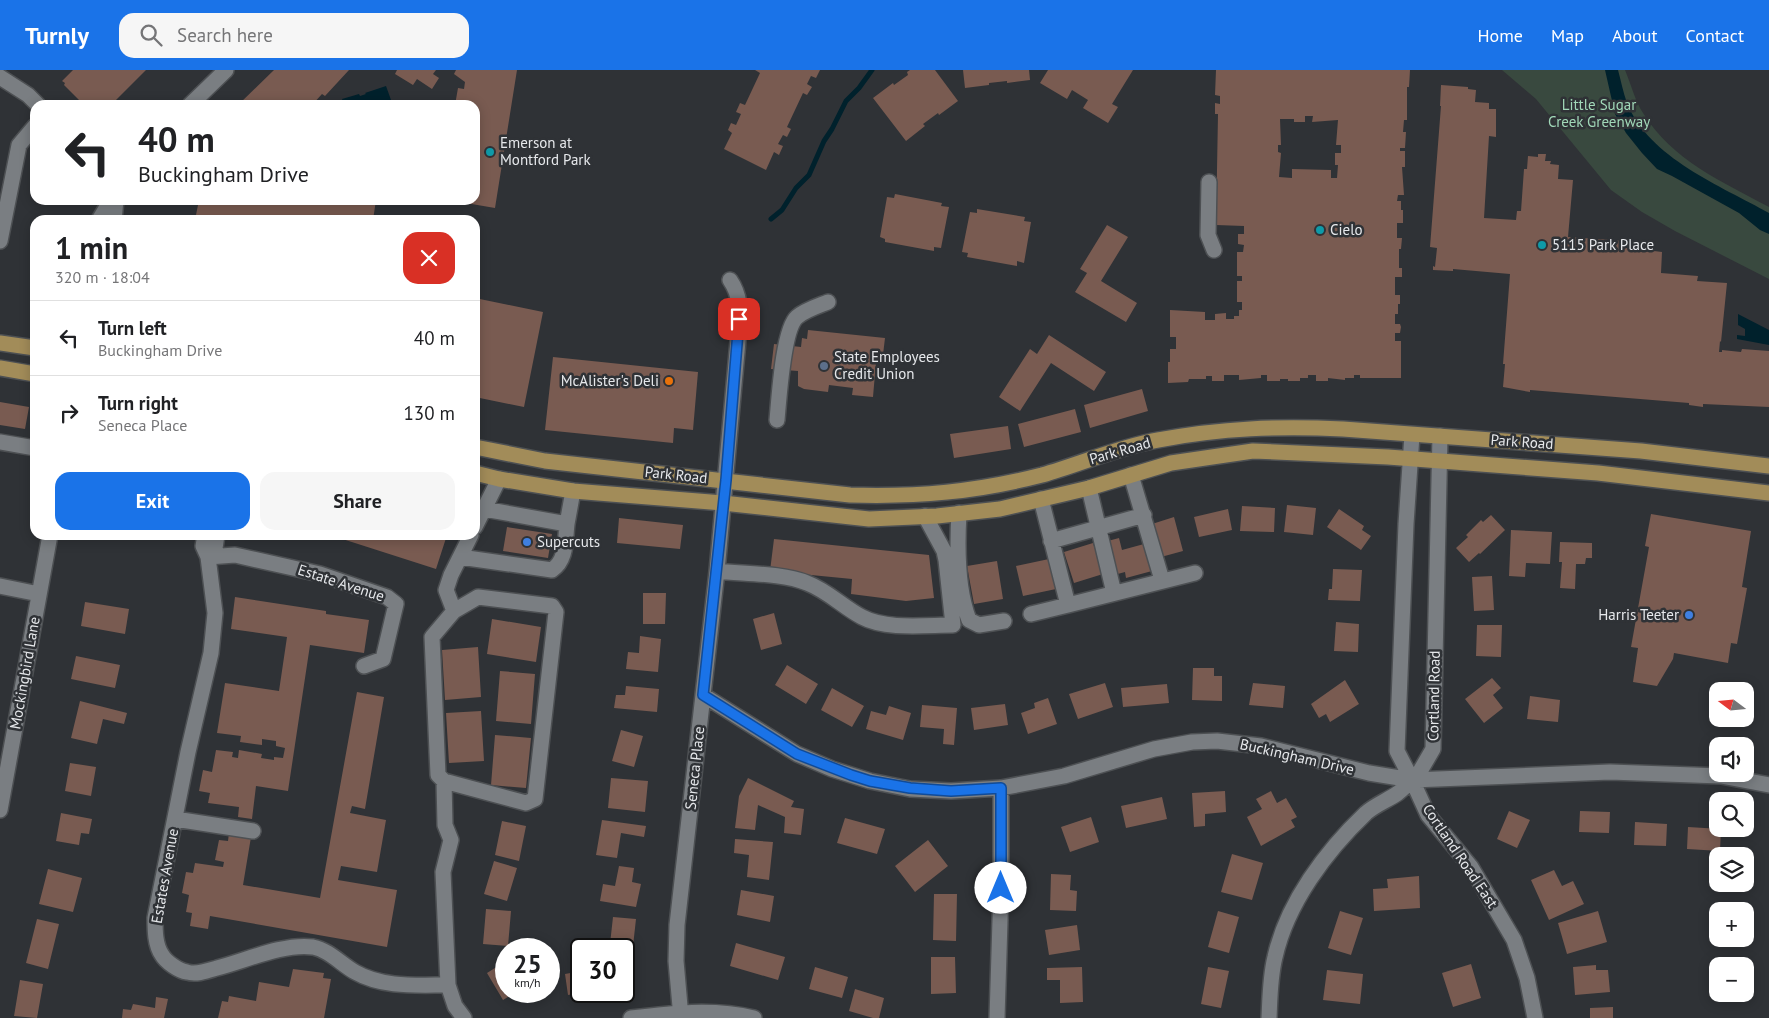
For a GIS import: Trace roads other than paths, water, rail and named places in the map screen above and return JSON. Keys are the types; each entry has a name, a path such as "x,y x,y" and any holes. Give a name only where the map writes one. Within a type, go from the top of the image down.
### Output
{"main road":[{"path":"0,343 30,347"},
{"path":"0,368 30,373"},
{"name":"Park Road","path":"480,448 545,461 850,494 899,496 948,493 996,486 1157,440 1244,428 1299,427 1440,436 1641,451 1769,466"},
{"name":"Park Road","path":"480,474 573,491 723,503 868,518 925,516 1000,509 1089,488 1171,463 1253,452 1410,459 1598,473 1769,493"}],"street":[{"path":"3,70 0,76 23,91 33,100"},
{"path":"195,100 226,70"},
{"path":"0,241 19,145 30,132"},
{"path":"1209,182 1208,235 1214,250"},
{"name":"Seneca Place","path":"681,1015 676,962 677,925 717,571 740,308 738,296 730,280"},
{"path":"776,420 787,339 791,324 804,312 828,302"},
{"path":"1412,435 1397,752 1412,780"},
{"name":"Cortland Road","path":"1269,1018 1270,985 1279,941 1292,910 1309,882 1340,841 1367,812 1399,792 1419,773 1433,749 1440,436"},
{"path":"0,442 30,447"},
{"path":"1132,475 1162,580"},
{"path":"480,517 499,479"},
{"path":"1089,488 1114,593"},
{"path":"460,557 552,570 559,566 563,560 573,491"},
{"path":"1041,499 1068,605"},
{"path":"484,509 567,524"},
{"path":"959,513 963,604 969,620 979,625 1004,622"},
{"path":"1051,541 1144,515"},
{"path":"717,571 790,578 807,583 825,592 864,618 889,625 953,625 944,551 925,516"},
{"name":"Mockingbird Lane","path":"0,810 49,540"},
{"name":"Estates Avenue","path":"204,540 203,546 208,557 215,613 211,653 155,918 156,936 162,955 172,965 186,972 200,972 278,950 314,947 327,953 356,973 370,978 398,985 448,985"},
{"name":"Estates Avenue","path":"208,557 215,548 216,540"},
{"path":"454,611 446,590 468,540"},
{"name":"Estate Avenue","path":"208,557 235,555 302,569 387,596 396,604 383,659 364,666"},
{"path":"1031,614 1195,573"},
{"path":"0,586 40,594"},
{"path":"478,598 552,606 556,612 535,799 526,803 444,782 438,775 432,637 454,611 478,598"},
{"name":"Buckingham Drive","path":"703,695 797,754 870,781 910,788 951,791 1001,788 1064,776 1154,749 1192,742 1217,741 1261,746 1369,773 1412,780 1610,772 1721,776 1769,785"},
{"name":"Cortland Road East","path":"1412,780 1428,815 1471,868 1514,940 1527,978 1536,1018"},
{"path":"444,782 445,825 451,840 443,872 448,985 455,1006 464,1018"},
{"path":"997,1018 1001,888 1001,788"},
{"path":"175,819 253,832"},
{"path":"630,1018 726,1012 754,1018"}],"water":[{"path":"1605,70 1618,70 1627,103 1637,122 1652,140 1688,168 1769,213 1769,234 1760,230 1739,213 1657,169 1626,133 1615,114"},
{"path":"386,86 391,100 342,99 359,94 360,96"},
{"path":"1738,314 1769,330 1769,345 1737,339 1737,335 1745,336 1745,329 1738,325"}],"waterway":[{"path":"771,219 782,210 796,188 809,175 824,141 846,101 859,88 872,70"}],"place":[{"name":"Emerson at Montford Park","path":"490,152"},
{"name":"Cielo","path":"1320,230"},
{"name":"5115 Park Place","path":"1542,245"},
{"name":"State Employees Credit Union","path":"824,366"},
{"name":"McAlister's Deli","path":"669,381"},
{"name":"Supercuts","path":"527,542"},
{"name":"Harris Teeter","path":"1689,615"}],"park label":[{"name":"Little Sugar Creek Greenway","path":"1599,114"}]}
